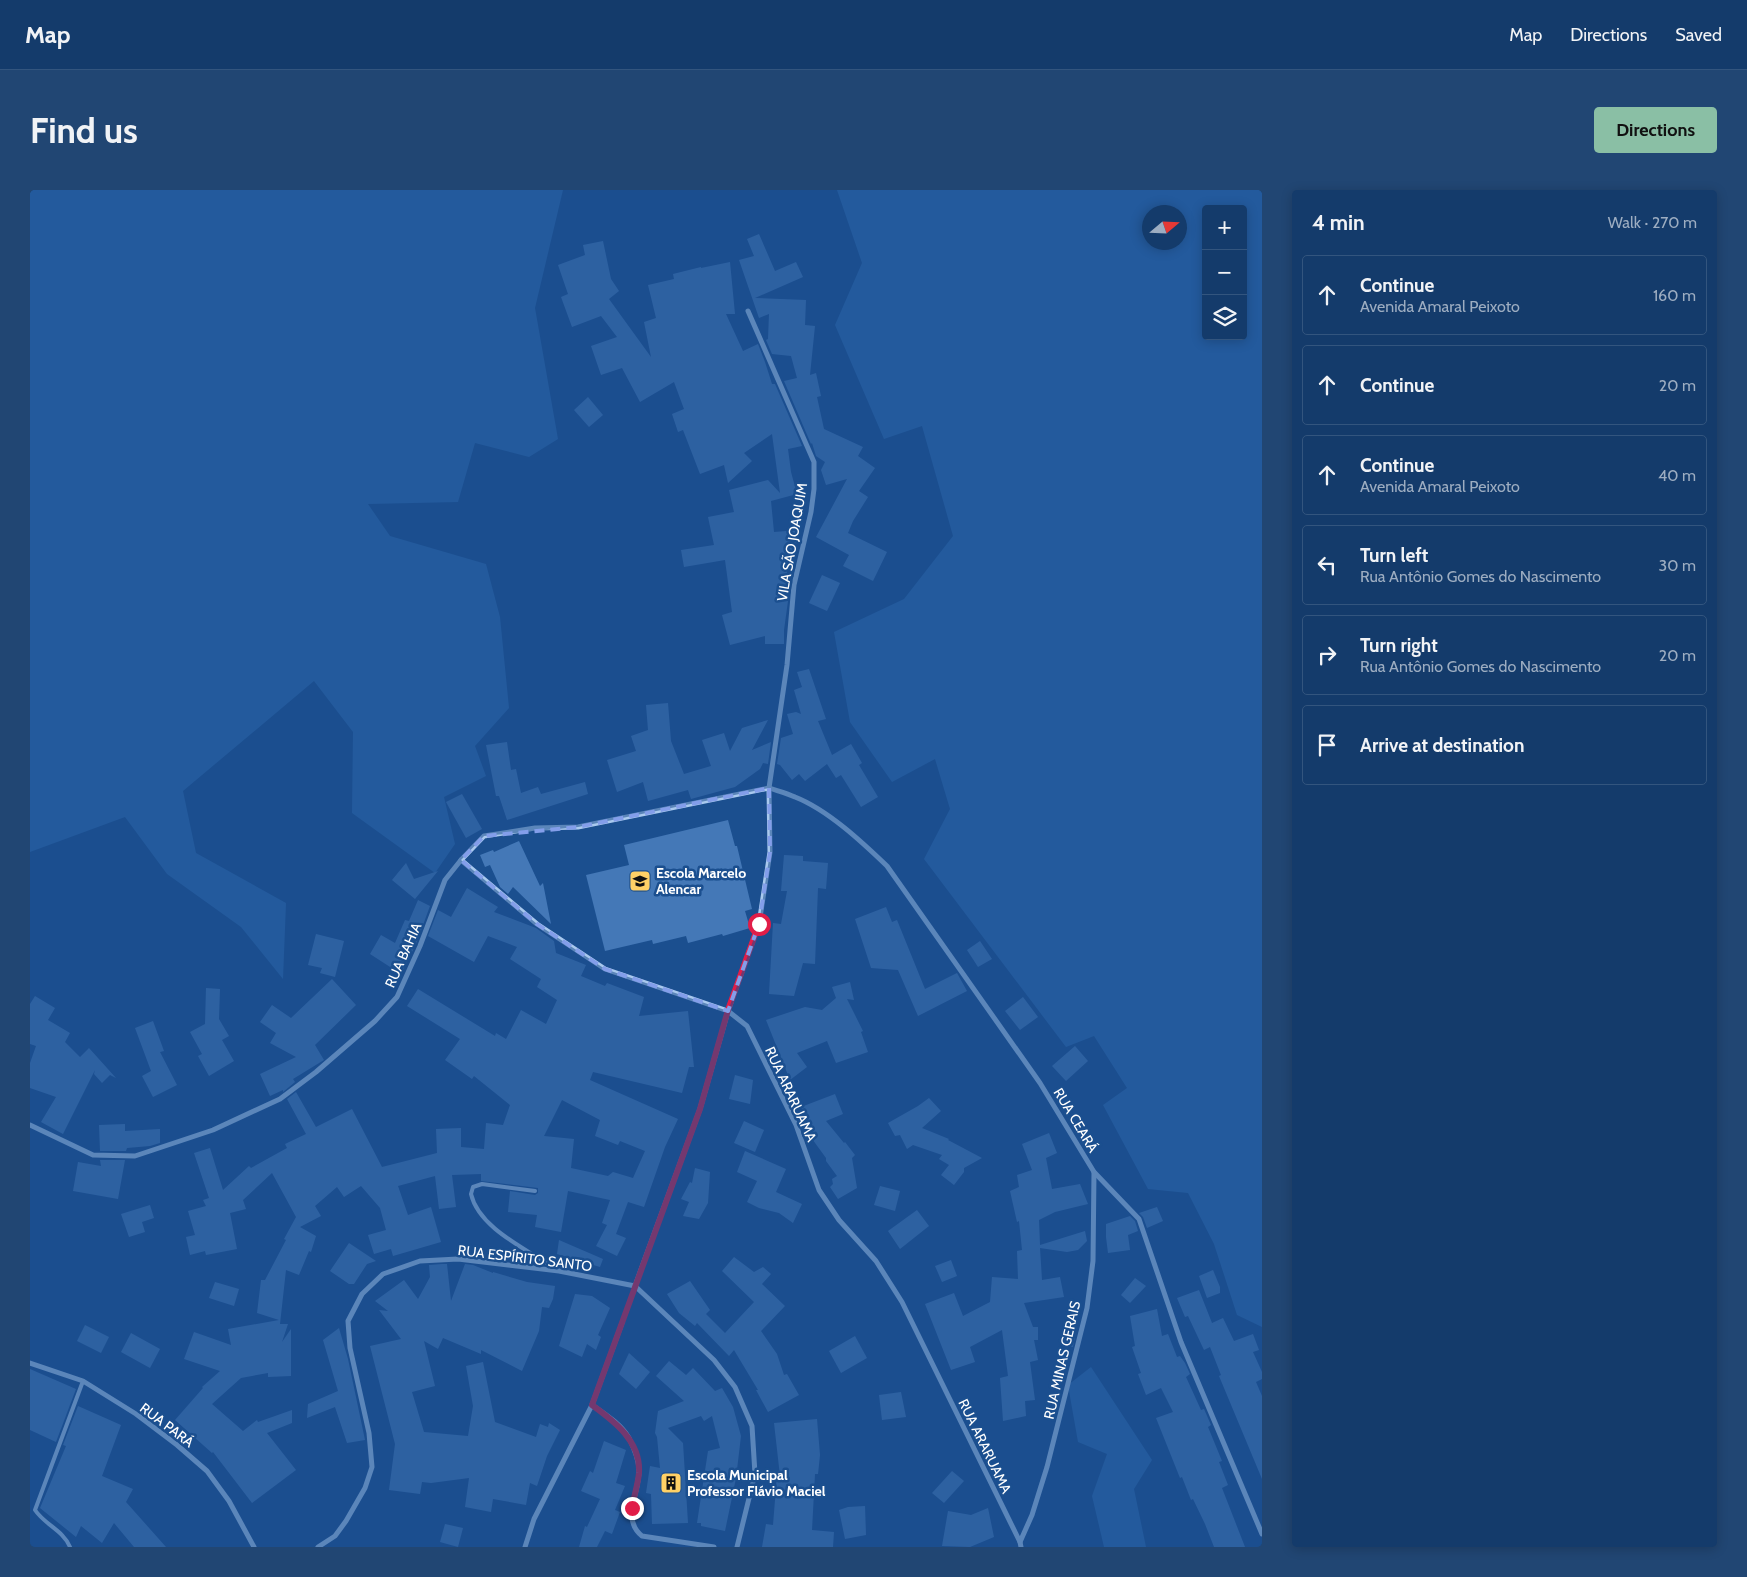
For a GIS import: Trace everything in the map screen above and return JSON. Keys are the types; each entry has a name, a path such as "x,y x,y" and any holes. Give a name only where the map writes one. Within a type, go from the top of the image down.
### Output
{"street":[{"name":"VILA SÃO JOAQUIM","path":"635,1286 700,1109 728,1010 759,924 770,852 769,788 787,665 794,585 811,512 814,489 814,462 748,311"},
{"name":"RUA BAHIA","path":"30,1125 93,1155 135,1156 214,1130 280,1099 316,1072 375,1021 397,997 420,946 445,880 460,860 484,836 535,828 578,827 769,788"},
{"name":"RUA CEARÁ","path":"769,788 795,797 815,807 861,841 888,866 1040,1083 1094,1172 1139,1219 1181,1342 1262,1534"},
{"name":"RUA ARARUAMA","path":"460,860 538,924 606,969 728,1010 747,1026 796,1125 819,1190 839,1220 876,1261 902,1302 1021,1544"},
{"name":"RUA MINAS GERAIS","path":"1021,1544 1047,1467 1087,1308 1093,1261 1094,1172"},
{"name":"RUA ESPÍRITO SANTO","path":"318,1547 335,1536 346,1521 364,1488 372,1467 369,1433 350,1348 348,1321 362,1294 383,1274 420,1261 458,1259 559,1271 635,1286"},
{"path":"635,1286 714,1360 735,1387 752,1426 755,1474 737,1547"},
{"path":"525,1547 534,1519 592,1405 622,1323"},
{"name":"RUA PARÁ","path":"30,1363 83,1381 136,1414 177,1445 207,1471 229,1501 254,1547"},
{"path":"592,1405 613,1420 628,1436 636,1453 639,1471 632,1508 632,1523 637,1532 642,1536 662,1540 714,1547"},
{"path":"662,1540 662,1547"}],"lane":[{"path":"535,1191 482,1184 473,1187 471,1194 478,1212 485,1220 507,1238 559,1271"},
{"path":"70,1547 66,1538 40,1517 35,1510 83,1381"}],"path":[{"path":"622,1323 635,1286"}],"highlighted area":[{"path":"769,788 770,852 759,924 728,1011 605,969 537,924 461,860 484,836 578,827"}],"shaded area":[{"path":"30,190 563,190 535,308 558,439 529,457 475,443 458,502 368,504 390,536 486,564 500,617 509,708 475,746 486,776 444,797 455,844 435,873 352,813 353,732 314,681 183,791 196,853 286,903 283,979 241,927 167,874 125,817 30,852"},
{"path":"837,190 1262,190 1262,1327 1237,1315 1214,1244 1188,1193 1148,1189 1103,1105 1127,1088 1094,1036 1066,1047 924,859 950,809 935,759 892,782 850,722 834,632 904,599 953,536 922,426 884,439 835,325 862,263"},
{"path":"1091,1367 1152,1460 1134,1489 1146,1547 1104,1547 1092,1496 1107,1454 1078,1442 1068,1385"}],"building":[{"path":"759,234 775,271 796,262 803,277 755,298 806,300 805,325 815,326 810,375 816,373 821,396 817,397 824,429 863,447 858,456 875,468 859,491 868,497 848,533 887,552 873,581 843,566 849,555 816,537 847,479 826,485 821,470 825,462 816,456 784,381 797,378 791,356 772,354 766,340 768,339 769,314 759,318 739,260 754,256 747,239"},
{"path":"603,241 611,279 619,291 609,299 651,357 644,322 656,318 648,285 674,279 673,274 730,262 735,314 726,314 743,351 758,344 772,384 775,384 802,446 788,449 791,472 797,494 771,501 774,532 799,530 794,560 788,560 785,601 788,601 784,644 765,644 765,636 730,645 722,615 732,612 725,560 684,567 681,550 714,545 708,517 734,512 729,490 768,480 780,493 772,434 744,453 752,461 728,483 724,465 700,474 683,430 678,432 672,414 684,409 674,382 640,402 622,368 601,375 591,346 617,337 601,316 572,327 561,297 568,294 558,265 585,255 583,245"},
{"path":"588,397 603,415 589,427 574,410"},
{"path":"822,575 840,583 827,611 809,603"},
{"path":"809,669 826,719 818,721 832,755 851,744 862,763 859,765 878,797 861,807 841,775 836,778 827,764 805,781 799,774 792,780 780,765 777,764 781,738 793,734 787,714 796,712 801,714 794,690 802,687 797,672"},
{"path":"668,703 671,741 684,774 711,766 702,740 724,733 730,751 742,728 768,720 752,750 771,742 768,764 763,763 760,769 735,787 691,799 688,790 648,801 643,782 617,792 607,760 636,751 631,736 648,730 646,705"},
{"path":"507,742 511,770 516,769 521,793 538,787 541,794 585,782 588,794 507,820 499,796 496,796 486,745"},
{"path":"462,794 482,829 466,838 446,802"},
{"name":"Escola Marcelo Alencar","path":"728,820 735,846 737,846 752,909 745,911 750,928 688,943 686,936 653,944 652,940 605,951 586,875 629,865 624,845"},
{"path":"519,841 540,886 543,883 551,924 513,887 508,894 500,887 490,865 485,867 480,855 493,850 494,852"},
{"path":"784,855 803,856 803,861 828,863 826,889 818,888 815,964 803,963 794,996 769,994 773,923 781,924 787,891 781,891"},
{"path":"406,863 414,879 438,871 415,899 392,880"},
{"path":"467,888 498,907 494,912 536,928 554,941 556,953 586,965 581,976 605,986 607,983 644,997 639,1016 688,1011 694,1067 689,1067 682,1093 593,1072 590,1080 678,1119 665,1147 644,1207 628,1202 616,1234 626,1238 617,1256 596,1246 607,1225 602,1223 610,1200 568,1191 561,1232 535,1227 537,1215 508,1212 510,1191 535,1195 538,1193 538,1188 481,1181 481,1174 452,1175 456,1207 439,1209 435,1176 398,1186 408,1215 431,1207 441,1242 393,1256 391,1249 374,1254 368,1235 386,1230 380,1208 361,1186 344,1197 337,1187 315,1206 321,1216 300,1227 316,1236 311,1252 309,1251 299,1275 286,1270 280,1324 288,1324 282,1342 291,1329 291,1376 268,1377 268,1373 241,1378 212,1404 243,1431 257,1420 258,1422 292,1410 292,1423 267,1433 296,1470 252,1503 213,1452 175,1420 202,1387 220,1371 184,1359 194,1332 231,1345 228,1329 279,1320 257,1313 261,1280 265,1280 296,1217 272,1173 243,1200 246,1209 230,1213 237,1249 206,1255 205,1251 190,1255 186,1237 195,1235 188,1211 206,1206 203,1200 209,1198 194,1153 210,1148 223,1190 249,1166 251,1168 287,1148 285,1144 306,1134 287,1099 296,1092 316,1127 352,1109 382,1167 437,1153 436,1129 461,1128 461,1147 484,1149 486,1123 503,1125 510,1105 474,1076 472,1079 445,1060 460,1039 407,1006 418,989 495,1036 496,1033 506,1039 521,1010 546,1024 557,1000 537,987 541,979 510,959 517,947 488,936 474,962 428,936 438,910 451,917","holes":["562,1100 600,1120 595,1136 618,1145 620,1141 645,1151 633,1178 613,1172 608,1176 571,1168 574,1139 544,1136"]},
{"path":"418,900 430,906 416,944 401,974 370,954 381,935 395,943 405,920 409,921"},
{"path":"886,907 892,922 897,920 925,989 957,973 967,991 918,1016 898,970 871,968 855,919"},
{"path":"316,934 344,941 335,977 320,973 322,968 308,965"},
{"path":"980,941 992,959 978,967 967,950"},
{"path":"332,979 356,1005 315,1045 324,1060 293,1079 295,1082 283,1092 283,1090 270,1096 260,1074 296,1057 270,1043 276,1033 260,1022 272,1005 291,1018"},
{"path":"850,982 854,1000 847,999 863,1031 861,1032 868,1052 836,1063 827,1041 797,1053 807,1067 790,1080 766,1020 805,1007 822,1010 836,998 832,987"},
{"path":"206,988 220,989 219,1019 229,1036 222,1040 234,1061 209,1076 198,1056 202,1054 190,1032 205,1024"},
{"path":"35,996 55,1008 48,1020 70,1033 65,1042 80,1057 89,1048 116,1078 110,1075 102,1083 94,1074 95,1070 63,1134 41,1122 56,1097 30,1088 30,1063 36,1046 30,1044 30,1004"},
{"path":"1023,997 1038,1017 1020,1030 1005,1011"},
{"path":"153,1021 164,1051 160,1052 177,1085 153,1097 142,1076 151,1071 135,1028"},
{"path":"1075,1046 1088,1061 1066,1081 1052,1066"},
{"path":"735,1075 753,1080 750,1104 729,1099"},
{"path":"835,1094 843,1114 826,1121 855,1155 852,1158 857,1188 838,1199 830,1187 833,1184 832,1179 837,1176 810,1136 812,1134 801,1107"},
{"path":"929,1098 941,1111 922,1128 949,1139 982,1158 964,1168 964,1172 954,1185 941,1175 949,1165 939,1159 942,1155 913,1145 907,1149 900,1135 895,1136 888,1123"},
{"path":"744,1121 764,1130 755,1152 734,1143"},
{"path":"125,1124 125,1131 160,1129 160,1143 127,1148 126,1151 100,1151 99,1125"},
{"path":"1049,1133 1057,1153 1046,1158 1052,1189 1080,1184 1088,1204 1055,1212 1039,1220 1040,1245 1085,1231 1087,1241 1078,1250 1067,1252 1040,1248 1042,1280 1060,1277 1064,1297 1024,1303 1033,1327 1038,1327 1038,1340 1034,1340 1038,1360 1030,1362 1035,1400 1025,1401 1026,1416 1003,1421 1000,1378 1008,1376 1002,1330 970,1347 975,1362 951,1370 925,1304 954,1293 963,1316 990,1302 992,1277 1018,1279 1017,1251 1022,1250 1019,1221 1017,1222 1010,1191 1019,1187 1017,1175 1032,1170 1022,1144"},
{"path":"745,1151 786,1169 776,1192 802,1204 793,1223 779,1213 759,1208 747,1202 757,1181 737,1172"},
{"path":"100,1160 125,1160 118,1199 73,1191 78,1162 101,1166"},
{"path":"695,1168 710,1172 708,1203 699,1219 683,1216 689,1202 681,1199 690,1182 692,1183"},
{"path":"880,1186 900,1191 895,1211 874,1205"},
{"path":"150,1205 154,1218 142,1222 145,1232 129,1237 121,1214"},
{"path":"1157,1207 1163,1221 1147,1228 1143,1217 1139,1213"},
{"path":"917,1210 929,1226 900,1249 888,1231"},
{"path":"1130,1216 1135,1221 1138,1231 1128,1235 1130,1250 1108,1253 1106,1224"},
{"path":"559,1240 603,1259 600,1267 557,1254"},
{"path":"349,1243 376,1261 367,1264 354,1284 349,1284 330,1271"},
{"path":"734,1257 754,1272 763,1267 771,1274 762,1284 785,1306 761,1331 777,1354 784,1375 787,1374 799,1395 768,1412 756,1390 758,1390 734,1350 729,1356 697,1323 695,1326 679,1313 667,1294 690,1281 710,1310 706,1314 725,1333 754,1302 722,1271"},
{"path":"951,1260 957,1276 942,1282 935,1266"},
{"path":"447,1264 451,1301 465,1264 527,1282 555,1286 549,1308 542,1307 539,1331 522,1371 481,1350 481,1354 443,1338 438,1349 424,1341 435,1386 412,1392 424,1432 468,1436 473,1406 466,1366 483,1362 495,1422 536,1437 540,1424 548,1427 549,1423 560,1430 547,1456 537,1486 530,1483 526,1505 493,1499 491,1512 465,1507 469,1478 431,1483 422,1482 420,1494 389,1490 395,1444 370,1346 401,1339 379,1310 388,1311 375,1301 404,1280 418,1299 430,1277 429,1265"},
{"path":"1213,1270 1220,1287 1220,1293 1207,1298 1199,1276"},
{"path":"1135,1278 1146,1286 1130,1303 1121,1295"},
{"path":"215,1282 239,1289 234,1306 209,1298"},
{"path":"1199,1290 1212,1323 1223,1318 1234,1341 1253,1334 1259,1350 1253,1352 1262,1372 1262,1379 1256,1382 1262,1396 1262,1479 1219,1376 1221,1375 1210,1347 1204,1350 1188,1316 1185,1317 1177,1298"},
{"path":"575,1294 592,1296 610,1308 598,1335 601,1337 596,1350 587,1344 582,1357 559,1346"},
{"path":"1157,1309 1162,1336 1168,1334 1177,1357 1180,1356 1185,1363 1190,1374 1186,1377 1201,1410 1204,1409 1211,1425 1208,1427 1222,1461 1219,1462 1228,1485 1222,1488 1245,1547 1214,1547 1193,1499 1191,1500 1182,1477 1180,1478 1156,1418 1173,1412 1161,1388 1146,1395 1138,1374 1141,1373 1132,1347 1135,1346 1130,1316"},
{"path":"85,1325 109,1337 101,1353 77,1341"},
{"path":"1077,1327 1073,1347 1062,1346 1063,1331"},
{"path":"339,1328 348,1359 365,1440 347,1443 335,1407 307,1418 308,1404 338,1391 323,1340"},
{"path":"131,1333 160,1349 150,1368 121,1352"},
{"path":"855,1336 867,1358 841,1373 829,1351"},
{"path":"629,1353 650,1372 636,1389 619,1374"},
{"path":"669,1361 686,1375 693,1368 715,1391 722,1388 733,1407 741,1436 736,1478 725,1531 701,1526 701,1523 697,1523 708,1451 720,1448 712,1416 704,1421 701,1416 668,1428 683,1443 688,1523 652,1524 651,1494 646,1493 650,1466 660,1468 655,1433 658,1411 684,1401 656,1376"},
{"path":"30,1369 76,1389 56,1442 30,1430"},
{"path":"901,1392 906,1417 882,1420 879,1395"},
{"path":"78,1406 121,1425 102,1476 133,1489 126,1502 166,1547 134,1547 114,1523 102,1543 81,1526 76,1537 40,1508 66,1446 63,1445"},
{"path":"817,1419 820,1455 818,1474 815,1474 812,1530 834,1532 833,1547 762,1547 766,1524 773,1525 777,1475 780,1476 774,1423"},
{"path":"604,1441 626,1450 616,1483 625,1486 615,1510 620,1512 612,1534 605,1531 597,1547 579,1547 585,1526 587,1527 600,1499 581,1491 590,1471 593,1473"},
{"path":"952,1471 964,1481 944,1503 932,1493"},
{"path":"865,1506 866,1535 845,1539 839,1510 848,1507"},
{"path":"988,1508 994,1537 970,1547 942,1546 948,1511 971,1515"},
{"path":"445,1524 463,1528 458,1547 440,1542"}],"place":[{"name":"Escola Marcelo Alencar","path":"640,881"},
{"name":"Escola Municipal Professor Flávio Maciel","path":"671,1483"}],"route":[{"path":"632,1508 639,1471 636,1453 628,1436 613,1420 592,1405 700,1109 728,1010 759,924"}]}
